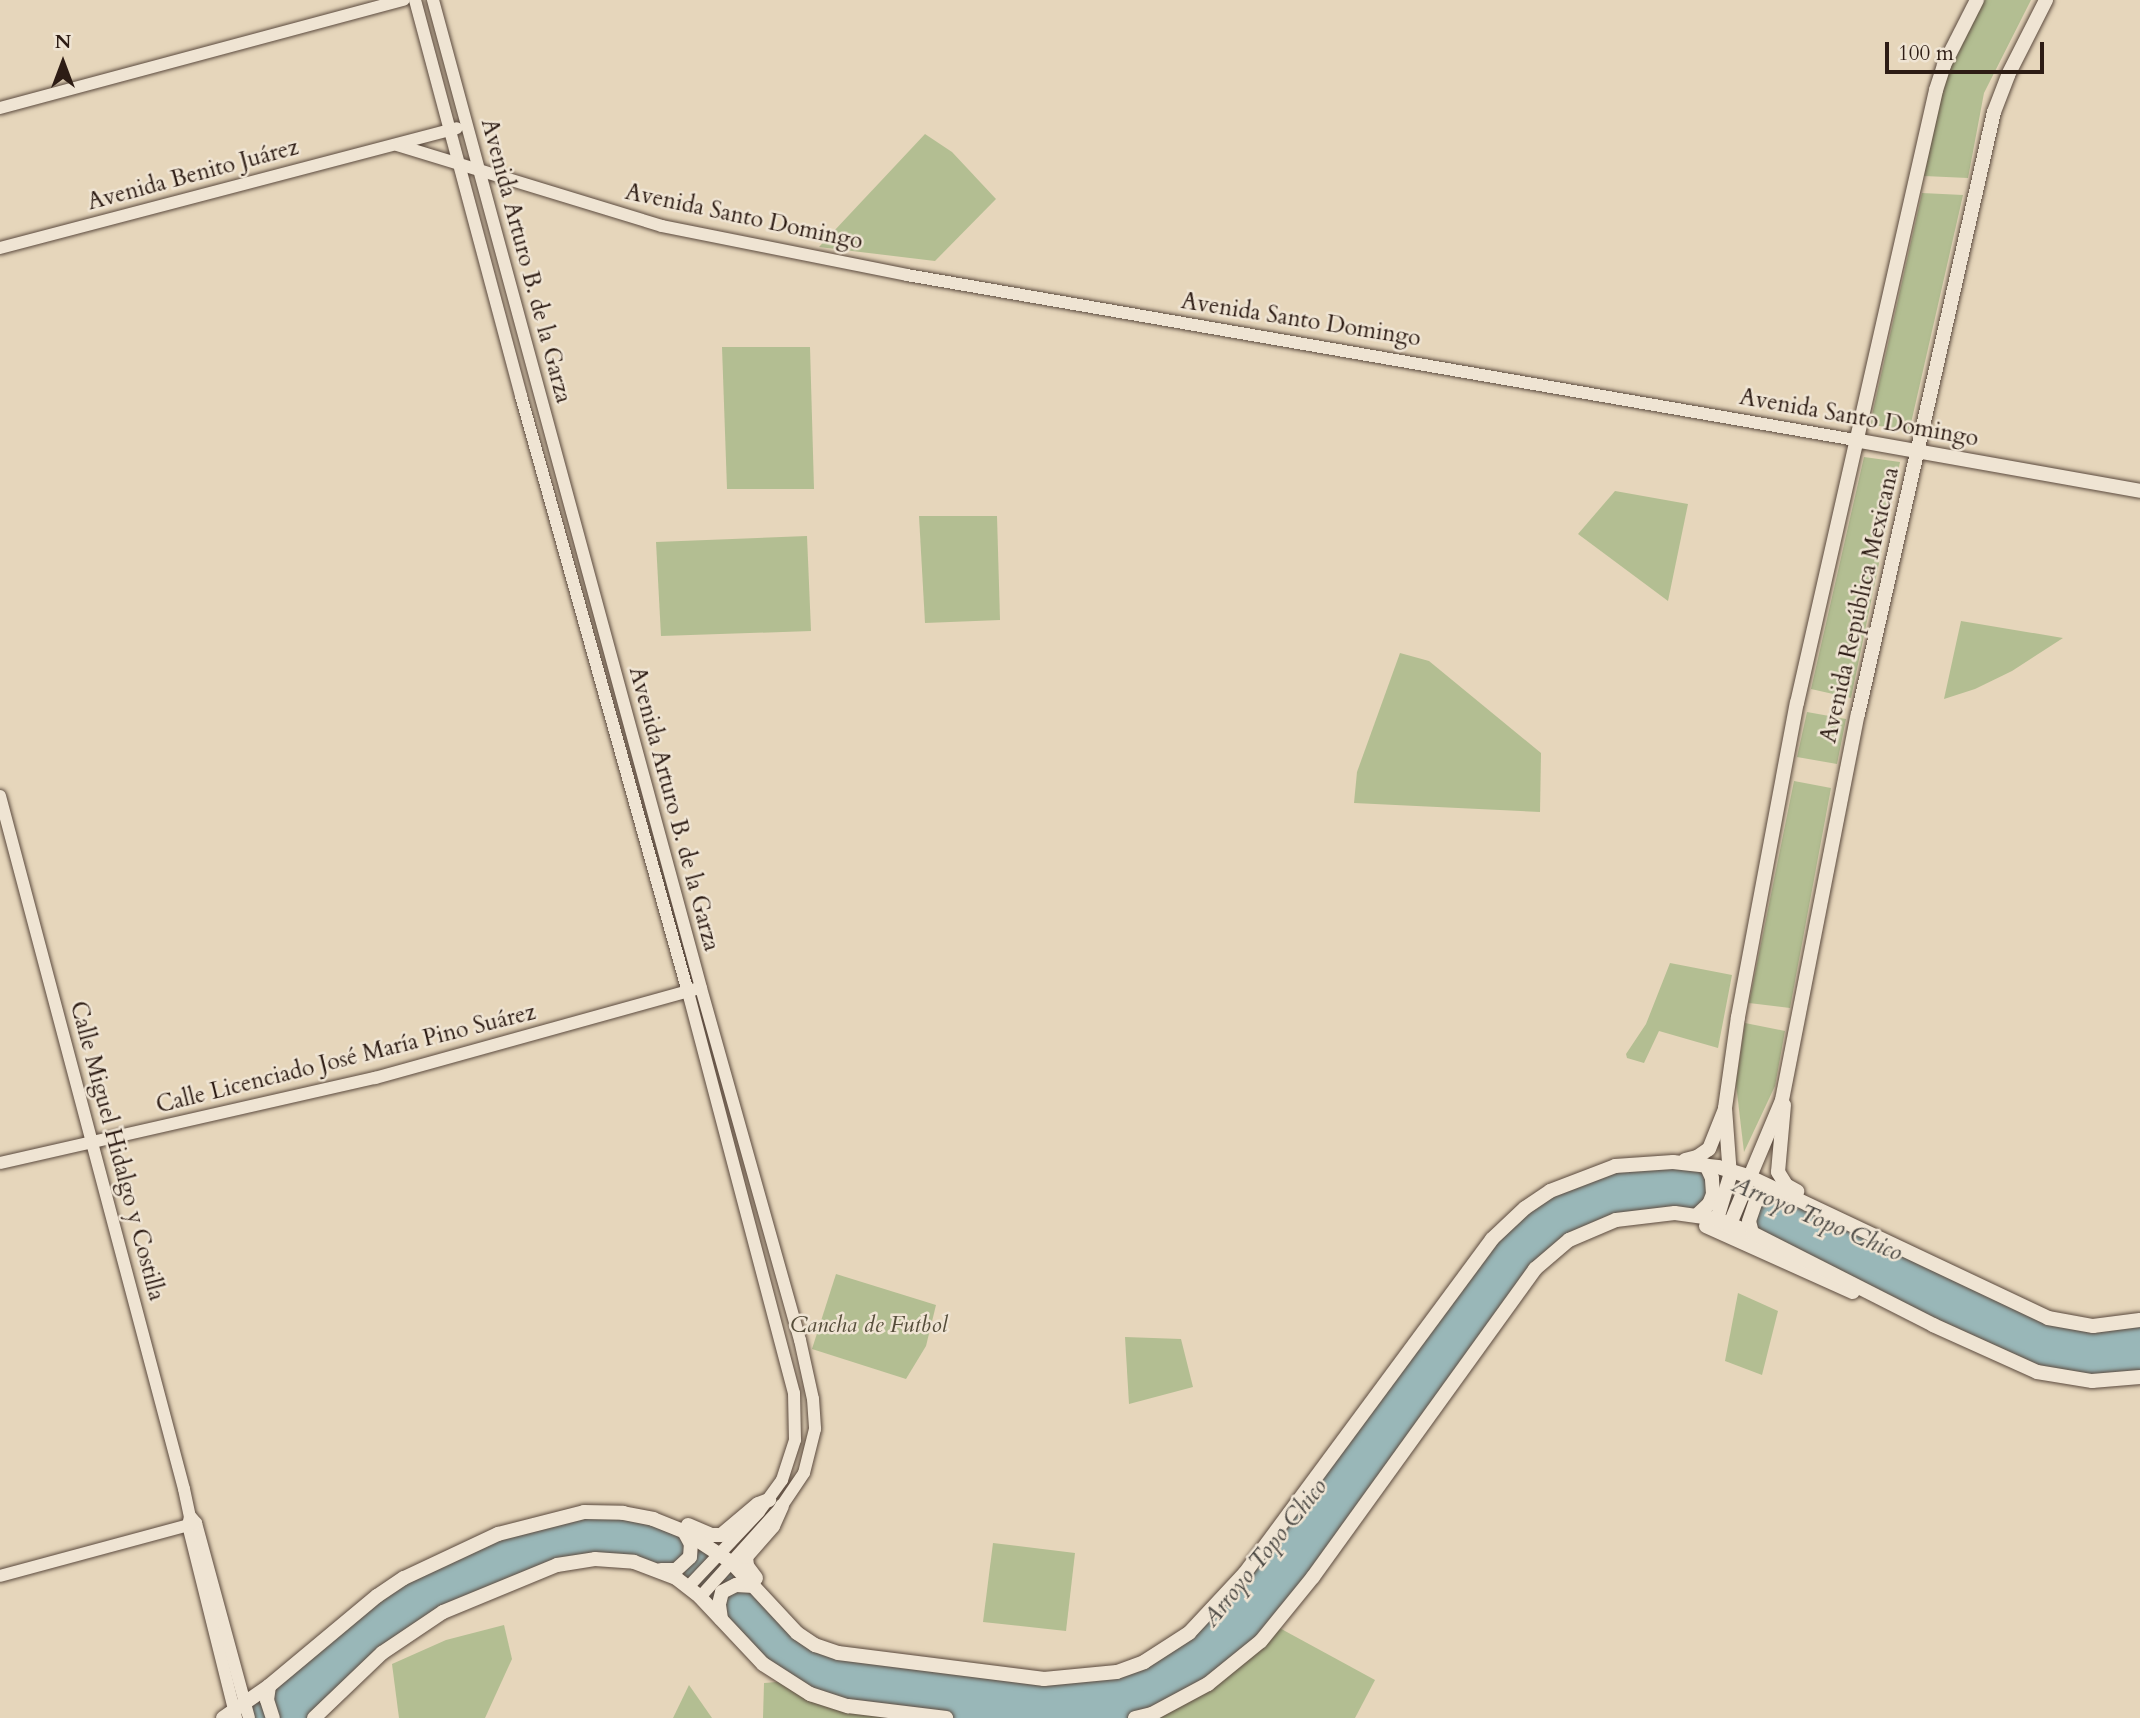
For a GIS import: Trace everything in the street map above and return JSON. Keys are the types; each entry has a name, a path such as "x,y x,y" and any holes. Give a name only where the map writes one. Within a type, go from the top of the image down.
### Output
{"main road":[{"name":"Avenida República Mexicana","path":"1724,1219 1730,1175 1726,1108 1769,838 1855,440 1936,90 1944,65 1977,0"},
{"name":"Avenida República Mexicana","path":"1724,1219 1746,1180 1783,1100 1844,781 1994,112 2008,75 2046,0"},
{"name":"Avenida Santo Domingo","path":"1855,440 2140,491"},
{"path":"1783,1100 1778,1172 1781,1180 1805,1195 1816,1207"},
{"path":"584,1512 623,1513 685,1532 726,1558 789,1626 821,1648 887,1661 1044,1679 1117,1672 1158,1655 1189,1633 1245,1573 1354,1428 1475,1259 1507,1223 1550,1191 1598,1170 1635,1163 1673,1162 1707,1152 1726,1108"},
{"path":"1673,1162 1746,1180 1816,1207 1999,1297 2048,1318 2093,1326 2140,1320"},
{"path":"1700,1213 1713,1194 1709,1171"},
{"path":"1751,1230 1750,1213 1756,1201 1773,1191"},
{"path":"1135,1718 1150,1716 1208,1684 1261,1642 1313,1577 1512,1298 1552,1253 1586,1232 1616,1220 1642,1214 1700,1213 1724,1219 1751,1230 1888,1302 2050,1377 2092,1381 2140,1377"},
{"path":"1586,1232 1659,1222 1706,1226 1824,1281 1867,1298 1888,1302"},
{"path":"239,1714 377,1595 404,1578 498,1534 608,1505 637,1508 717,1536 730,1530 758,1504 776,1503 773,1526 747,1554 747,1566 776,1602 821,1648"},
{"path":"314,1718 382,1653 443,1612 557,1565 587,1559 617,1559 660,1570 676,1570 686,1564 691,1548 685,1532"},
{"path":"660,1570 694,1592 773,1672 810,1694 848,1706 946,1718"},
{"path":"721,1619 719,1604 722,1592 736,1586 754,1586"},
{"path":"268,1690 273,1718"}],"street":[{"path":"0,108 404,0"},
{"name":"Avenida Arturo B. de la Garza","path":"415,0 520,396 800,1340 813,1399 815,1429 804,1473 694,1592"},
{"name":"Avenida Arturo B. de la Garza","path":"433,0 694,990 794,1394 796,1427 788,1468 776,1503"},
{"name":"Avenida Benito Juárez","path":"0,248 468,125"},
{"path":"397,145 460,166"},
{"name":"Avenida Santo Domingo","path":"460,166 662,226 907,275 1855,440"},
{"name":"Calle Miguel Hidalgo y Costilla","path":"0,796 94,1142 239,1714"},
{"name":"Calle Licenciado José María Pino Suárez","path":"0,1163 375,1078 694,990"},
{"path":"782,1345 800,1340"},
{"path":"0,1576 192,1522"}],"green space":[{"path":"1984,0 2031,0 1984,93 1968,178 1924,176 1946,73"},
{"path":"925,134 952,152 996,199 935,261 819,247"},
{"path":"1922,193 1963,195 1909,432 1870,424"},
{"path":"722,347 810,347 814,489 727,489"},
{"path":"1864,457 1900,462 1851,698 1811,689"},
{"path":"1615,491 1688,504 1668,601 1578,534"},
{"path":"919,516 997,516 1000,620 925,623"},
{"path":"807,536 811,631 661,636 656,542"},
{"path":"1961,621 2063,638 2012,671 1975,689 1944,699"},
{"path":"1400,653 1429,661 1541,753 1540,812 1354,803 1357,772"},
{"path":"1807,712 1846,719 1837,764 1797,757"},
{"path":"1794,781 1831,788 1790,1008 1749,1003"},
{"path":"1670,963 1732,975 1718,1048 1659,1031 1644,1063 1627,1058 1626,1054 1646,1024"},
{"path":"1745,1023 1785,1031 1775,1086 1744,1152 1736,1084"},
{"name":"Cancha de Futbol","path":"836,1274 936,1305 926,1346 906,1379 812,1349"},
{"path":"1738,1293 1778,1311 1762,1375 1725,1361"},
{"path":"1125,1337 1181,1339 1193,1387 1129,1404"},
{"path":"993,1543 1075,1553 1066,1631 983,1622"},
{"path":"504,1625 512,1659 485,1718 399,1718 392,1664 446,1640"},
{"path":"1274,1625 1375,1680 1355,1718 1132,1718"},
{"path":"789,1681 948,1718 763,1718 764,1683"},
{"path":"689,1685 712,1718 673,1718"}],"water":[{"name":"Arroyo Topo Chico","path":"1623,1165 1730,1171 2048,1318 2140,1320 2140,1377 2069,1379 1717,1219 1642,1214 1552,1253 1313,1577 1238,1662 1135,1718 948,1718 810,1694 660,1570 595,1559 443,1612 314,1718 223,1718 430,1564 584,1512 685,1532 815,1645 1044,1679 1117,1672 1211,1611 1475,1259 1550,1191"}]}
